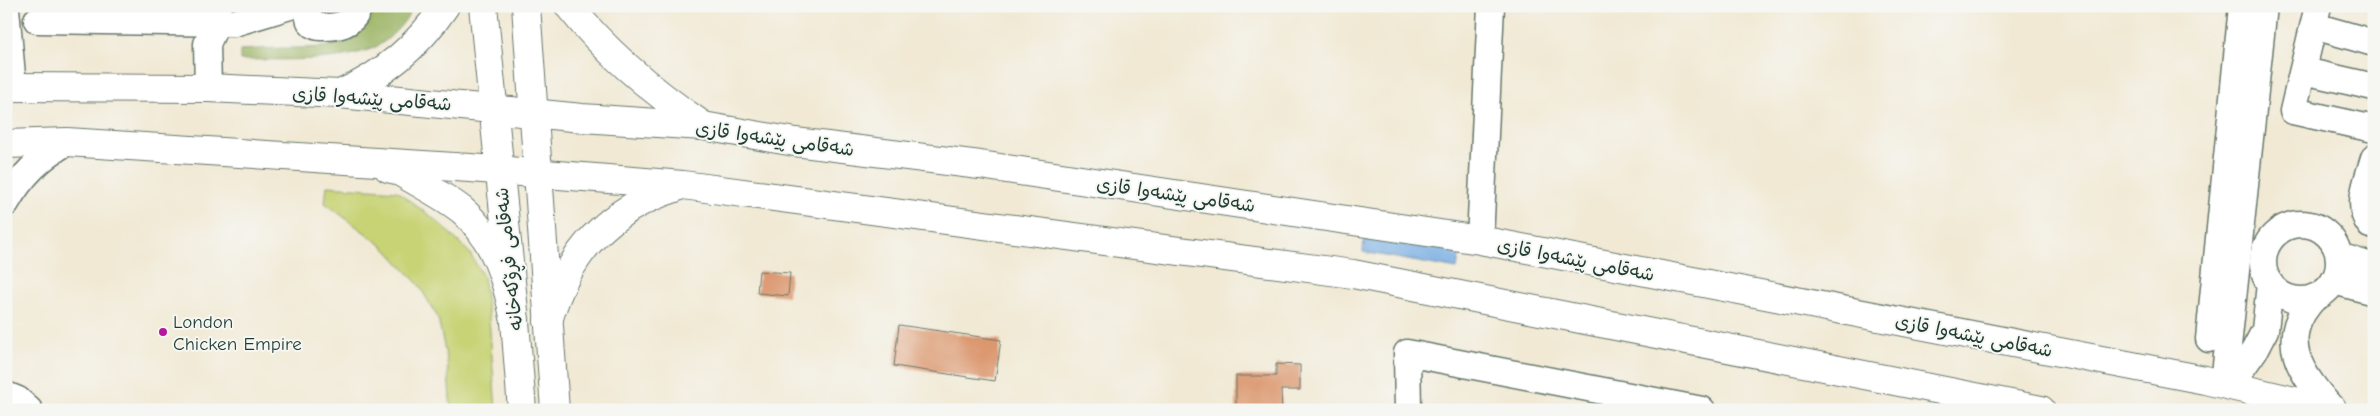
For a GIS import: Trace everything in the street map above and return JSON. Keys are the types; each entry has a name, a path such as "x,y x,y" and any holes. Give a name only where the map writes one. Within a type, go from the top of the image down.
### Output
{"main road":[{"path":"340,94 366,82 406,54 430,29 445,6"},
{"name":"شەقامی فڕۆکەخانە","path":"483,6 498,171 515,321 522,410"},
{"name":"شەقامی فڕۆکەخانە","path":"526,6 532,112 555,410"},
{"path":"569,6 598,41 630,71 664,99 703,126"},
{"name":"شەقامی پێشەوا قازی","path":"9,86 218,89 340,94 703,126 795,142 980,164 1480,240 2219,383 2333,410"},
{"path":"6,144 67,142 537,173 683,185 1353,274 2041,410"},
{"path":"362,162 397,170 463,211 489,243 506,280 515,321"},
{"path":"548,321 555,296 566,273 580,252 601,228 626,209 653,195 683,185"}],"street":[{"path":"37,20 218,14 234,23 290,6"},
{"path":"308,6 309,18 312,24 317,27 345,24 354,16 358,6"},
{"path":"1480,240 1491,6"},
{"path":"2219,383 2242,6"},
{"path":"2219,383 2264,6"},
{"path":"6,9 9,86"},
{"path":"218,14 224,38 218,89"},
{"path":"2374,43 2316,16 2293,111 2374,129"},
{"path":"2304,70 2374,87"},
{"path":"6,203 25,174 52,151 67,142"},
{"path":"2373,168 2362,206 2364,218 2370,225 2374,226"},
{"path":"2333,410 2308,382 2298,363 2295,345 2297,325 2304,309 2329,278 2334,244 2327,234 2317,227 2305,224 2292,224 2280,229 2271,237 2265,248 2262,261 2264,273 2270,284 2279,293 2290,299 2303,300 2329,278 2374,266"},
{"path":"2329,278 2374,292"},
{"path":"2219,383 2254,351 2265,330 2270,284"},
{"path":"1408,410 1407,353 1702,410"}],"green space":[{"path":"370,6 414,6 396,31 384,42 371,49 324,58 240,60 240,50 320,47 343,43 360,31"},
{"path":"327,186 397,191 438,222 469,252 483,276 489,318 496,410 451,410 447,360 438,318 419,285 384,247 325,203"}],"water":[{"path":"1364,236 1460,251 1457,269 1363,252"}],"building":[{"path":"759,271 790,273 788,296 757,293"},
{"path":"899,325 1001,340 995,381 894,366"},
{"path":"1276,364 1300,365 1300,390 1281,390 1282,410 1236,410 1236,376 1276,376"}],"place":[{"name":"London Chicken Empire","path":"163,332"}]}
